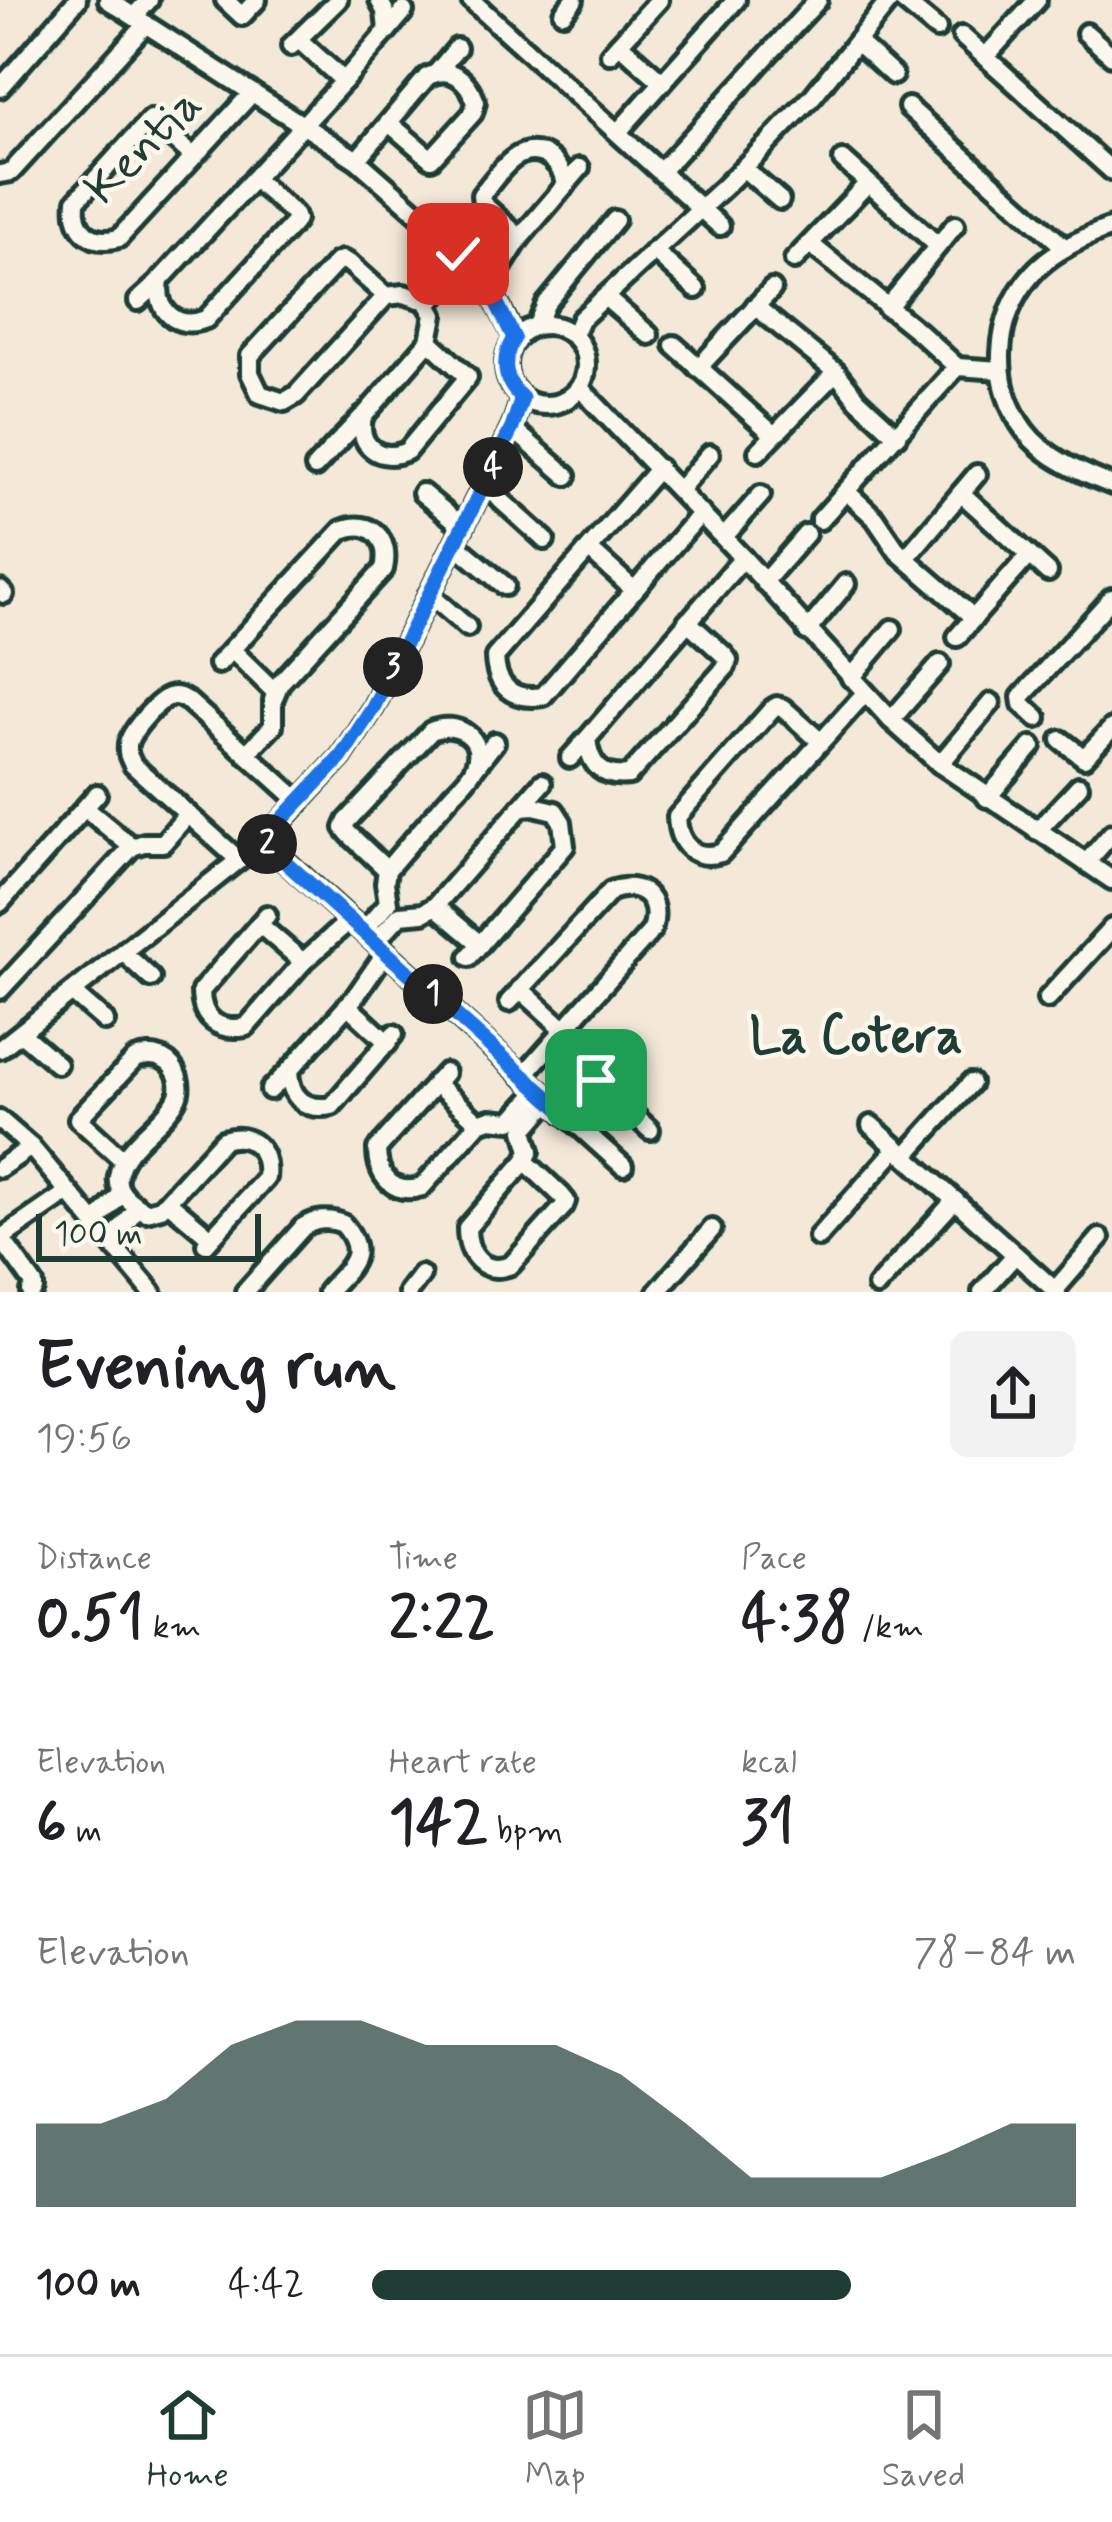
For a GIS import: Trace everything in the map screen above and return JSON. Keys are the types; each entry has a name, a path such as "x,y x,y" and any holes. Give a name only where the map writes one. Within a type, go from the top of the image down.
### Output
{"street":[{"path":"0,88 76,0"},
{"path":"0,174 11,172 140,20 149,0"},
{"path":"225,0 242,16 256,0"},
{"path":"338,0 295,43 344,82"},
{"path":"379,0 387,31"},
{"path":"472,0 720,226"},
{"path":"659,0 615,49 661,81"},
{"path":"618,132 736,0"},
{"path":"661,171 818,0"},
{"path":"574,335 581,320 813,96 890,0"},
{"path":"902,0 937,29"},
{"path":"986,57 1036,0"},
{"path":"115,2 356,160 423,218 489,287 514,338"},
{"path":"138,302 344,82 404,11"},
{"path":"1086,33 1109,48"},
{"path":"962,36 1112,171"},
{"path":"858,43 893,75"},
{"path":"356,160 457,48"},
{"path":"389,124 431,159 476,102 461,77 438,71"},
{"name":"Kentia","path":"193,157 151,119 76,201 77,225 86,236 107,241 118,238 193,157 252,92"},
{"path":"908,107 1065,248"},
{"path":"520,238 482,203 481,195 516,155 527,151 551,159 566,185"},
{"path":"842,160 937,245"},
{"path":"489,287 520,238 580,168"},
{"path":"743,168 779,200"},
{"path":"160,280 158,296 169,316 193,324 206,319 296,219 254,179"},
{"path":"794,260 868,183"},
{"path":"537,325 546,304 615,220"},
{"path":"887,308 955,225"},
{"path":"1112,227 1065,248 1034,271 1012,302 1001,337 1000,370 1010,404 1026,433 1050,454 1112,485"},
{"path":"103,256 118,238"},
{"path":"810,244 957,367 1000,370"},
{"path":"654,251 696,289"},
{"path":"386,296 349,263 337,262 250,356 250,373 260,394 284,402 296,395 386,296 404,294 418,299 462,258"},
{"path":"315,467 429,341 434,315 428,305 462,258"},
{"path":"698,368 772,289"},
{"path":"605,297 649,335"},
{"path":"755,306 836,371 858,400 897,436"},
{"path":"550,324 574,335 586,360 580,388 547,406 522,398 505,370 514,338 537,325 550,324"},
{"path":"363,416 360,428 369,449 394,456 406,451 468,377 429,341"},
{"path":"674,346 775,435"},
{"path":"820,520 957,367"},
{"path":"758,452 836,371"},
{"path":"580,388 891,720 940,764 1112,880"},
{"path":"0,1049 262,841 341,757 373,708 512,428 522,398"},
{"path":"512,428 567,476"},
{"path":"679,490 710,454"},
{"path":"658,468 495,657 500,682 512,694 543,696 701,513"},
{"path":"906,558 976,474"},
{"path":"484,485 545,540"},
{"path":"846,491 906,558 974,618"},
{"path":"962,493 1048,572"},
{"path":"422,494 505,586"},
{"path":"724,537 761,494"},
{"path":"246,754 273,726 280,683 384,568 385,544 350,511"},
{"path":"218,664 341,530 368,526"},
{"path":"764,582 806,534"},
{"path":"590,550 634,590"},
{"path":"958,637 1028,555"},
{"path":"570,758 743,558"},
{"path":"807,631 846,584"},
{"path":"430,594 467,627"},
{"path":"1037,718 1020,701 1112,598"},
{"path":"587,739 596,768 614,776 629,775 726,667 728,660 687,621"},
{"path":"851,678 892,629"},
{"path":"232,650 275,692"},
{"path":"891,720 940,664"},
{"path":"821,742 778,706 677,818 680,838 698,855 721,854 865,693"},
{"path":"239,860 133,765 128,756 130,735 151,711 168,697 189,702 300,802"},
{"path":"940,764 991,703"},
{"path":"387,869 344,828 347,821 422,739 443,726 469,733 476,746 474,770"},
{"path":"1061,740 1084,758 1112,728"},
{"path":"270,1090 346,1005 368,936 388,903 387,869 495,742"},
{"path":"987,798 1032,746"},
{"path":"303,962 263,920 201,991 205,1014 216,1025 240,1034 303,962 368,936 400,915 423,913 435,906 542,783"},
{"path":"1037,831 1079,786"},
{"path":"0,903 91,801 132,847"},
{"path":"435,906 474,951 565,845 555,811 521,807"},
{"path":"0,990 132,847 164,843 188,814"},
{"path":"1086,862 1112,833"},
{"path":"262,841 623,1166"},
{"path":"523,1076 652,930 656,919 647,894 634,887 610,891 514,996 564,1029"},
{"path":"1047,999 1112,928"},
{"path":"124,953 151,978"},
{"path":"74,993 105,1021"},
{"path":"289,1071 293,1094 304,1104 332,1106 391,1039 346,1005"},
{"path":"21,1033 57,1064"},
{"path":"123,1160 81,1124 81,1114 142,1056 171,1065 179,1082 177,1099"},
{"path":"566,1114 590,1074 650,1130"},
{"path":"422,1187 393,1186 381,1174 376,1149 440,1078 479,1123"},
{"path":"197,1080 123,1160 117,1177 130,1200 146,1212 168,1202 241,1118"},
{"path":"818,1237 971,1083"},
{"path":"405,1210 479,1123 511,1121 545,1095"},
{"path":"453,1246 525,1161 530,1150 524,1130 545,1095"},
{"path":"0,1120 31,1147 152,1292"},
{"path":"871,1125 1056,1291 1100,1238"},
{"path":"168,1202 209,1241 266,1178 268,1164 255,1142 241,1137 223,1140"},
{"path":"0,1168 31,1147"},
{"path":"467,1228 471,1252 483,1264 501,1269 511,1265 564,1206 561,1195 525,1161"},
{"path":"33,1291 1,1239 68,1192"},
{"path":"95,1223 130,1200"},
{"path":"111,1241 130,1200"},
{"path":"877,1286 955,1200"},
{"path":"246,1292 311,1222 338,1221 348,1229 357,1248 356,1259"},
{"path":"657,1292 712,1229"},
{"path":"327,1292 374,1238"},
{"path":"982,1292 1015,1255"},
{"path":"408,1292 421,1275"}],"district":[{"name":"La Cotera","path":"856,1038"}],"route":[{"path":"458,254 489,287 514,338 505,370 522,398 512,428 373,708 341,757 262,841 566,1114 596,1080"}]}
